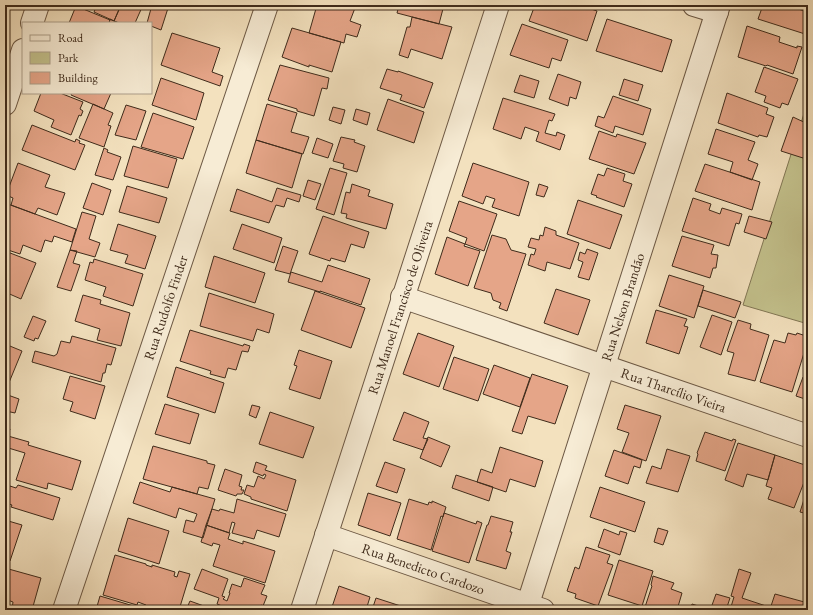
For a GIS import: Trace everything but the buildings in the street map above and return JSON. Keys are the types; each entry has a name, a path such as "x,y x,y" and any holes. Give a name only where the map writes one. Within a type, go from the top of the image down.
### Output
{"street":[{"path":"32,22 38,5"},
{"name":"Rua Rudolfo Finder","path":"64,610 267,5"},
{"name":"Rua Manoel Francisco de Oliveira","path":"302,610 402,297 498,5"},
{"path":"694,5 718,8"},
{"name":"Rua Nelson Brandão","path":"532,608 605,366 718,8"},
{"path":"5,104 22,53"},
{"name":"Rua Tharcílio Vieira","path":"402,297 808,436"},
{"name":"Rua Benedicto Cardozo","path":"326,536 532,608"}],"green space":[{"path":"808,101 808,324 743,305"}]}
